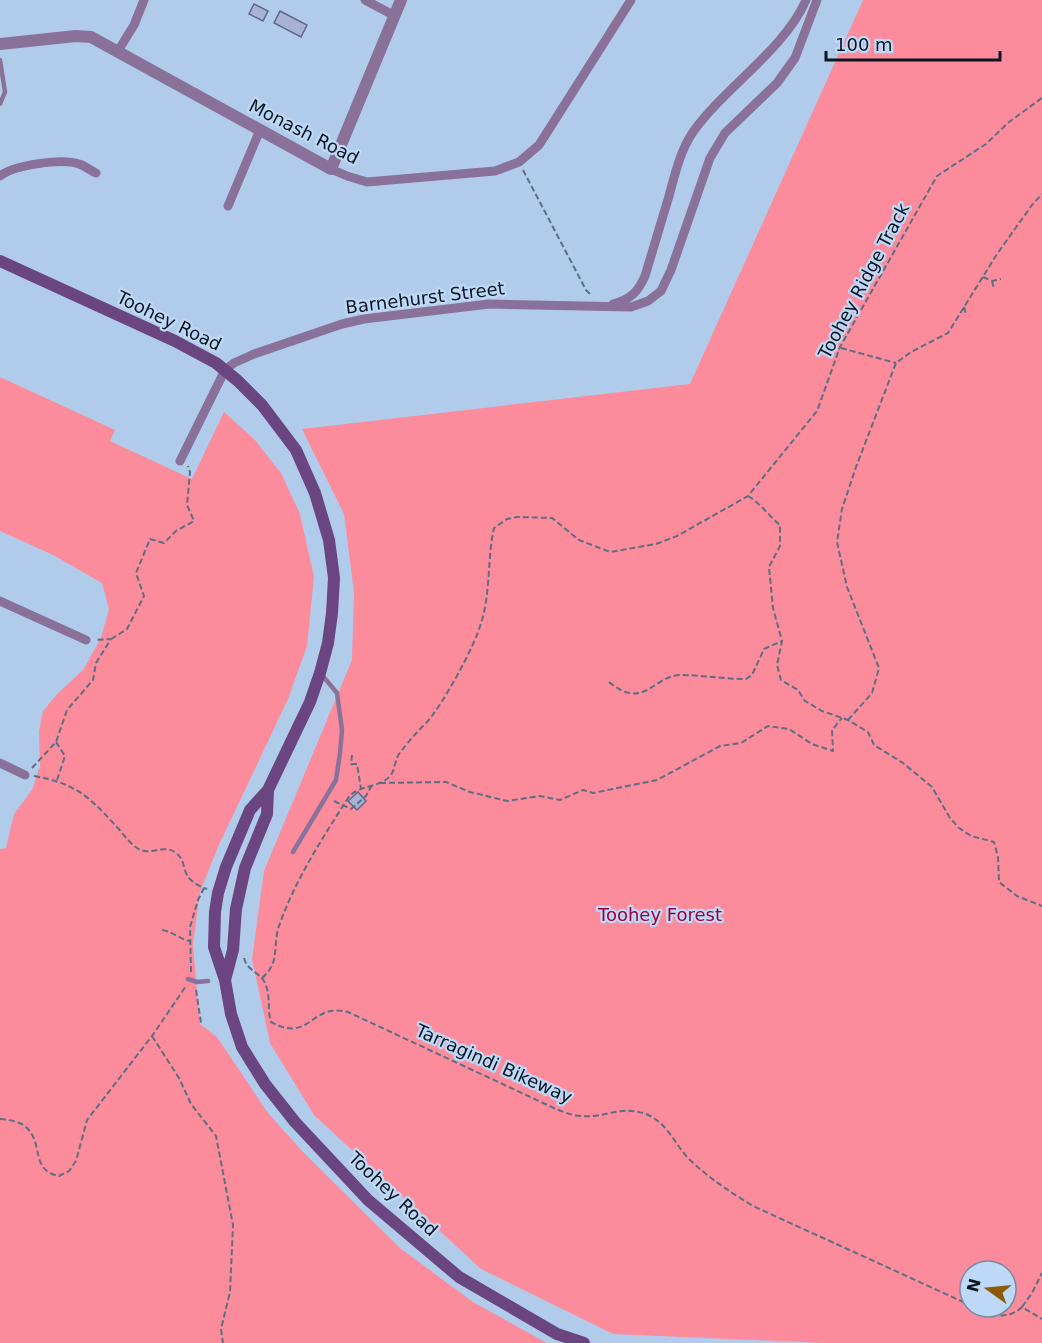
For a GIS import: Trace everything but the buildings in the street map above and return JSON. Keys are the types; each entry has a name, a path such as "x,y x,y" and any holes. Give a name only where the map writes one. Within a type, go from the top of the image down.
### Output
{"main road":[{"name":"Toohey Road","path":"0,261 198,352 225,370 262,405 296,450 315,493 329,540 334,578 328,643 310,702 268,790 250,810 218,892 214,947 225,980 231,1014 242,1047 265,1084 295,1122 368,1200 459,1277 557,1334 584,1343"},
{"name":"Toohey Road","path":"225,980 233,950 236,909 245,868 267,814 268,790"}],"street":[{"path":"118,51 134,25 144,0"},
{"path":"365,0 395,16"},
{"path":"332,169 401,0"},
{"name":"Monash Road","path":"0,44 76,36 91,37 332,169 367,182 495,171 519,162 539,145 632,0"},
{"name":"Barnehurst Street","path":"602,307 627,300 638,291 645,276 680,157 693,133 722,97 782,37 800,14 806,0"},
{"name":"Barnehurst Street","path":"225,370 254,354 342,324 364,319 489,304 631,307 648,301 661,291 671,270 710,158 725,133 777,83 795,58 817,0"},
{"path":"228,207 260,130"},
{"path":"0,176 12,168 67,162 79,164 96,173"},
{"path":"181,458 225,370"},
{"path":"0,601 86,640"},
{"path":"0,763 25,775"}],"lane":[{"path":"0,60 4,92 0,104"},
{"path":"293,852 336,780 342,730 337,693 320,673"},
{"path":"188,979 197,982 208,981"}],"path":[{"name":"Toohey Ridge Track","path":"361,789 386,780 393,773 397,757 416,732 427,722 462,666 481,624 489,580 489,548 494,528 507,519 517,517 552,518 579,540 610,552 656,544 677,536 702,524 748,496 817,411 840,347 937,176 986,144 1009,122 1042,98"},
{"path":"519,162 586,290 602,307"},
{"path":"848,720 872,693 879,668 847,587 837,542 842,509 896,363 911,352 948,333 982,277 1032,205 1042,195"},
{"path":"982,277 992,281 1001,279"},
{"path":"992,281 994,289"},
{"path":"963,307 966,314"},
{"path":"840,347 896,363"},
{"path":"25,775 57,741 67,710 93,680 96,663 111,639 127,629 144,596 136,573 150,539 164,543 176,531 194,521 187,505 190,472 181,458"},
{"path":"748,496 756,500 780,525 780,546 769,567 773,608 782,641 777,665 781,680 798,690 805,701 822,711 848,720 868,732 874,745 903,763 932,787 950,818 959,828 971,836 994,842 998,857 999,882 1017,896 1042,906"},
{"path":"86,640 111,639"},
{"path":"609,682 623,691 646,692 668,678 679,675 746,679 752,675 764,649 782,641"},
{"path":"377,783 446,782 470,792 507,801 540,796 560,800 584,790 593,793 657,780 720,746 741,743 768,726 789,729 812,744 833,751 832,730 842,718"},
{"path":"57,741 65,756 57,781"},
{"path":"348,767 352,768 352,755"},
{"path":"262,978 274,964 278,928 298,880 353,791 361,789 357,764 351,764"},
{"path":"25,775 57,781 93,800 136,848 147,853 166,849 175,851 180,856 192,883 209,890"},
{"path":"339,804 351,809 368,793 372,785"},
{"path":"367,787 368,793"},
{"path":"0,1119 15,1121 28,1128 37,1148 41,1167 49,1174 59,1176 69,1171 76,1161 87,1120 152,1036 185,988 192,969 190,941 193,915 204,888"},
{"path":"162,930 173,931 183,940 190,941"},
{"name":"Tarragindi Bikeway","path":"243,956 249,969 262,978 267,987 268,1013 271,1022 281,1028 292,1030 301,1028 318,1014 327,1010 348,1011 556,1109 583,1116 631,1110 645,1114 662,1124 688,1158 720,1186 753,1206 958,1300"},
{"path":"195,988 201,1023"},
{"path":"152,1036 179,1078 191,1104 216,1136 233,1225 230,1292 221,1329 223,1343"},
{"path":"1018,1310 1032,1293 1042,1273"},
{"path":"1022,1307 1042,1319"}],"green space":[{"name":"Toohey Forest","path":"863,0 1042,0 1042,1343 824,1343 613,1334 481,1269 314,1115 270,1043 252,959 264,871 352,660 354,592 344,514 302,429 690,384"},
{"path":"0,377 115,430 110,441 192,479 224,412 255,440 281,473 300,514 314,577 307,646 288,699 218,847 200,892 193,945 200,1024 217,1037 268,1113 303,1152 400,1248 473,1302 547,1343 0,1343 0,849 6,848 14,814 32,790 40,766 39,731 43,711 58,693 83,670 101,638 109,609 102,583 53,555 0,531"}]}
